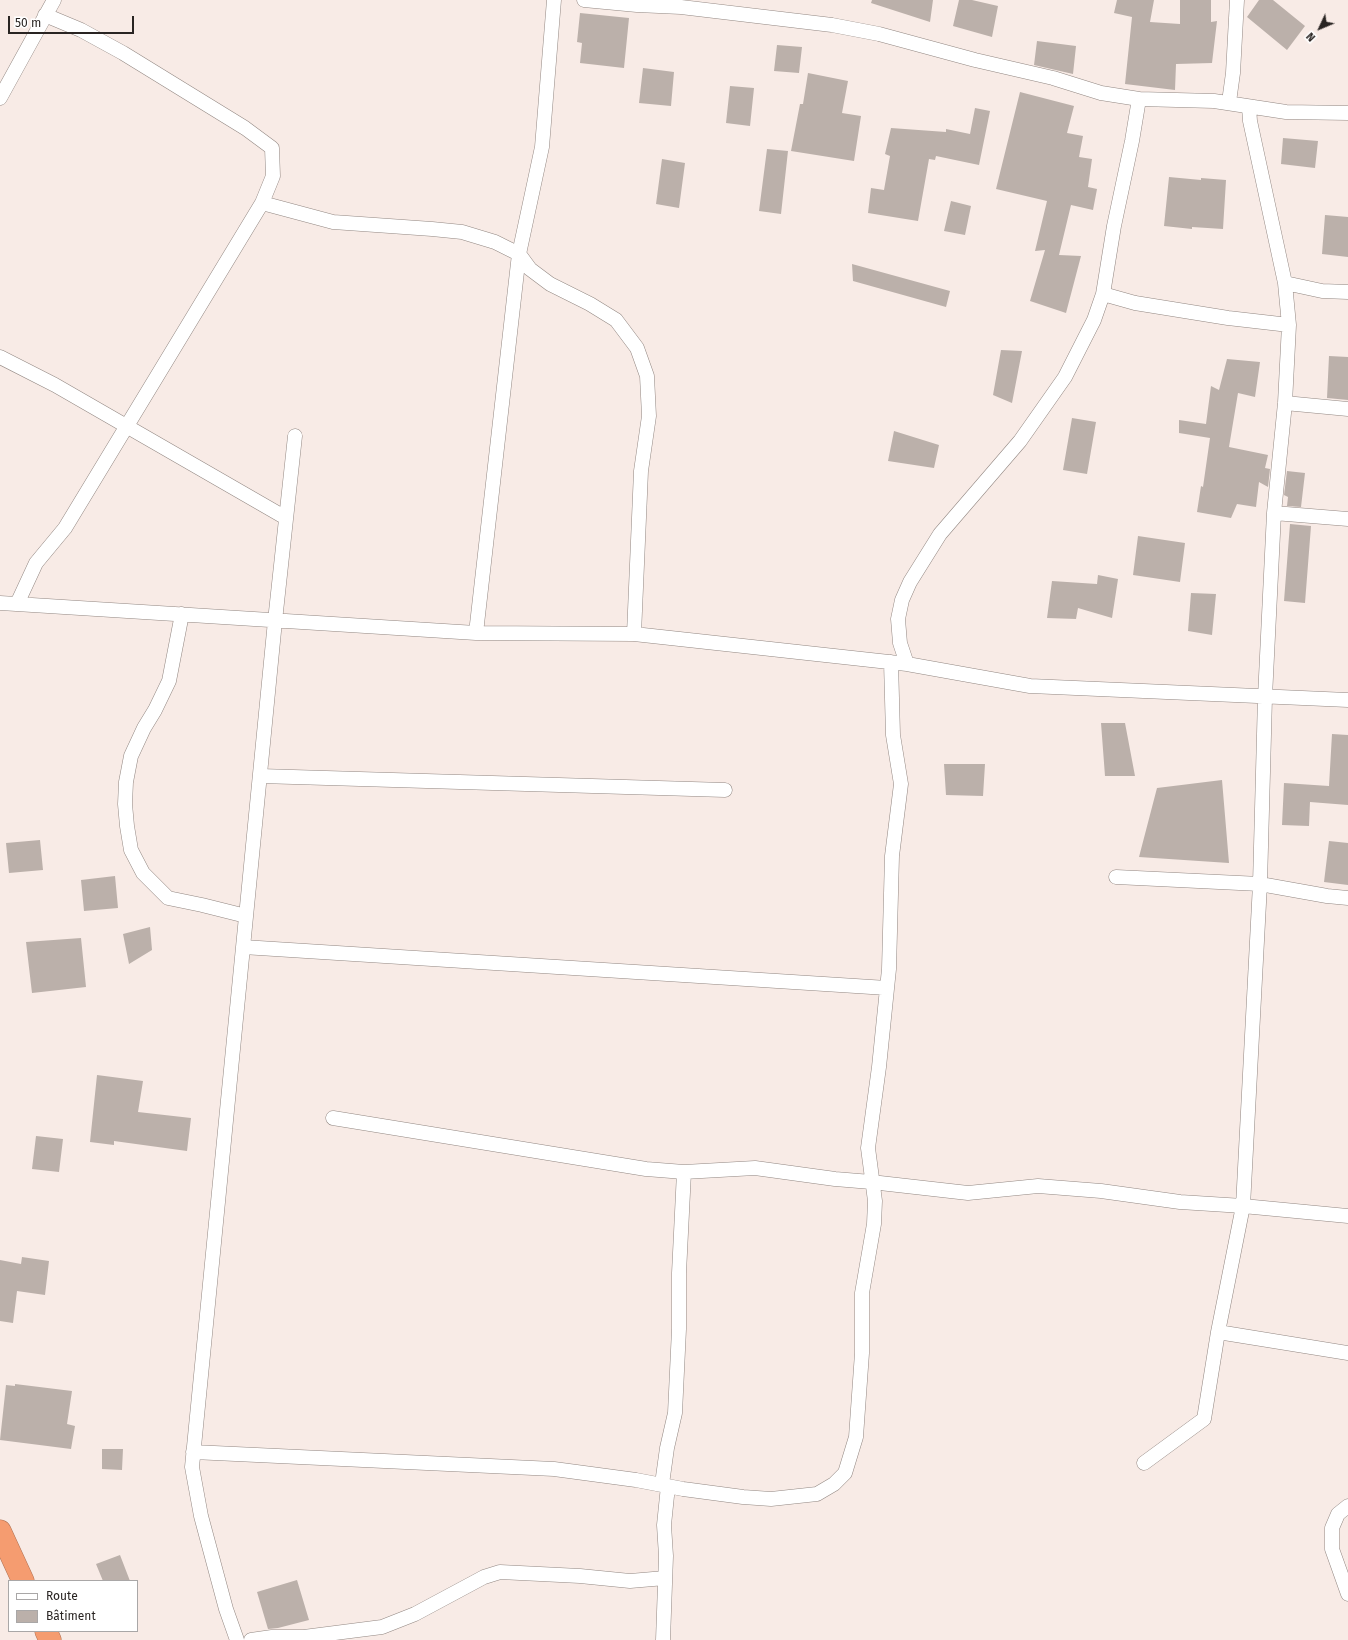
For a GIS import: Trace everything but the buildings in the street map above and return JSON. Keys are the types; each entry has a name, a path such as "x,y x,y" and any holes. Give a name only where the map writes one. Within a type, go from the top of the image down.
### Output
{"highway":[{"path":"0,1531 23,1580"}],"street":[{"path":"0,98 54,0"},
{"path":"476,633 519,254 542,148 554,0"},
{"path":"584,0 681,8 832,25 879,34 975,60 1053,78 1101,93 1139,99 1214,100 1249,107 1293,112 1348,113"},
{"path":"1229,102 1233,72 1237,0"},
{"path":"17,604 36,563 65,528 262,203 273,176 272,148 246,128 123,53 81,30 45,15"},
{"path":"907,664 900,643 898,619 902,600 910,582 940,534 1020,441 1065,377 1094,320 1103,294 1114,226 1132,141 1139,99"},
{"path":"1144,1463 1204,1419 1218,1332 1243,1206 1260,884 1265,697 1274,513 1285,403 1289,325 1285,284 1250,120 1249,107"},
{"path":"262,203 334,222 462,232 495,242 519,254 530,269 550,284 590,304 616,320 637,348 647,376 649,416 641,471 634,634"},
{"path":"1285,284 1322,291 1348,292"},
{"path":"1103,294 1136,303 1228,318 1289,325"},
{"path":"0,357 55,385 286,518"},
{"path":"1285,403 1348,409"},
{"path":"237,1640 226,1609 201,1516 192,1467 275,621 295,436"},
{"path":"1274,513 1348,519"},
{"path":"0,603 476,633 634,634 907,664 1030,686 1348,700"},
{"path":"182,614 169,681 131,756 126,782 125,804 127,826 132,850 143,873 168,898 246,916"},
{"path":"193,1452 554,1469 743,1497 771,1499 817,1494 834,1484 845,1473 856,1437 862,1353 862,1293 874,1224 875,1201 871,1182 868,1148 890,969 892,856 901,784 893,735 891,662"},
{"path":"260,776 725,790"},
{"path":"1116,877 1260,884 1320,895 1348,898"},
{"path":"243,947 887,988"},
{"path":"333,1118 646,1169 684,1172 754,1168 835,1180 871,1182 968,1193 1038,1186 1101,1191 1180,1202 1243,1206 1348,1216"},
{"path":"663,1640 666,1556 664,1525 665,1485 667,1448 675,1413 680,1329 679,1273 684,1172"},
{"path":"1218,1332 1348,1353"},
{"path":"1348,1506 1338,1514 1332,1528 1332,1549 1348,1594"},
{"path":"250,1640 272,1637 304,1637 382,1627 415,1614 484,1577 500,1572 573,1575 630,1581 665,1578"}]}
